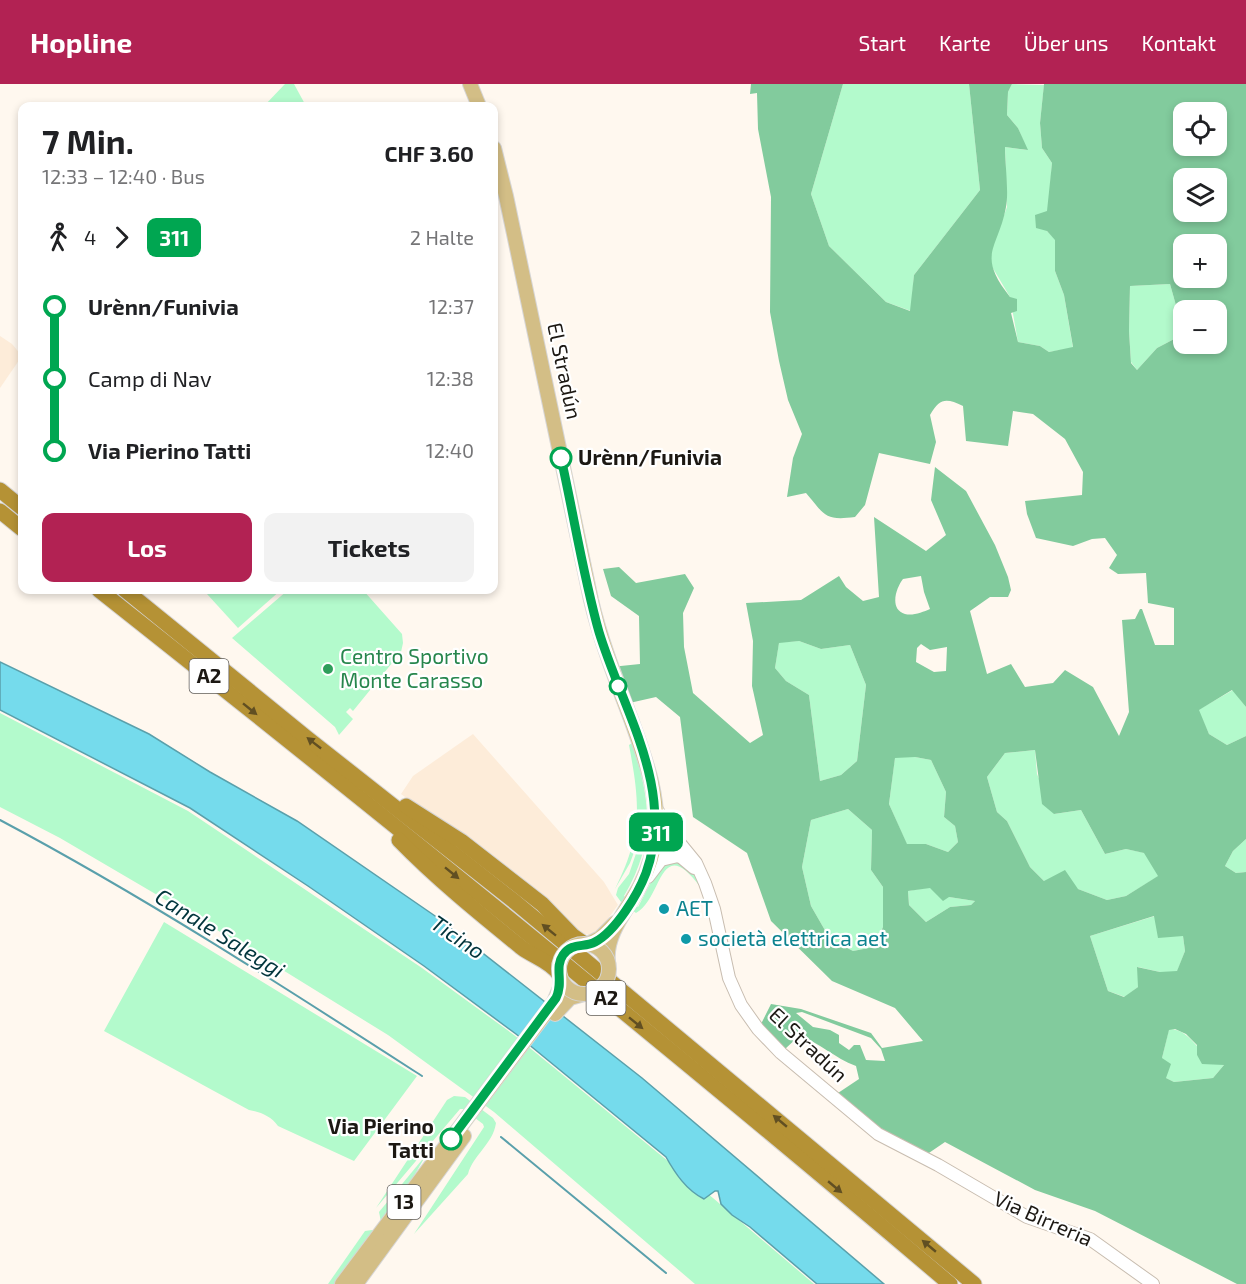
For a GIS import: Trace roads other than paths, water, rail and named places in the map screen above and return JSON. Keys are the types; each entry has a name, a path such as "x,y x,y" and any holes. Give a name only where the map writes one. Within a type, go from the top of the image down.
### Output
{"highway":[{"path":"0,490 18,505"},
{"name":"A2","path":"104,594 358,796 677,1056 950,1284"},
{"name":"A2","path":"130,594 515,902 974,1284"},
{"path":"339,763 461,841 542,904 573,936 585,944"},
{"path":"358,796 426,868 525,950 551,965 560,976"}],"main road":[{"path":"470,84 477,102"},
{"name":"El Stradún","path":"498,164 591,600 600,635 652,783 656,808 655,841 645,876 621,918"},
{"path":"621,918 608,948 609,969 604,984 591,993 584,994 570,989 560,976 560,960 564,953 569,948 600,938 621,918"},
{"path":"585,944 600,950 608,961"},
{"name":"13","path":"356,1284 442,1168 469,1122 556,998 560,988 560,976"},
{"name":"13","path":"342,1284 560,1007 570,998 584,994"}],"street":[{"path":"656,808 681,853"},
{"path":"655,841 681,853"},
{"path":"633,898 661,860 681,853"},
{"name":"El Stradún","path":"681,853 705,882 714,909 729,978 741,1005 752,1022 781,1053 864,1123 897,1144"},
{"name":"Via Birreria","path":"897,1144 1027,1217 1090,1239 1153,1284"}],"water":[{"name":"Ticino","path":"0,662 149,734 210,772 297,821 438,918 642,1078 884,1284 817,1284 750,1227 732,1215 721,1204 718,1191 704,1199 692,1191 677,1175 666,1157 516,1034 424,966 190,808 0,710"}],"waterway":[{"name":"Canale Saleggi","path":"0,820 161,911 422,1076"},
{"name":"Canale Saleggi","path":"501,1137 666,1273"}],"place":[{"name":"Urènn/Funivia","path":"561,458"},
{"name":"Centro Sportivo Monte Carasso","path":"328,669"},
{"name":"AET","path":"664,909"},
{"name":"società elettrica aet","path":"686,939"},
{"name":"Via Pierino Tatti","path":"451,1139"}]}
